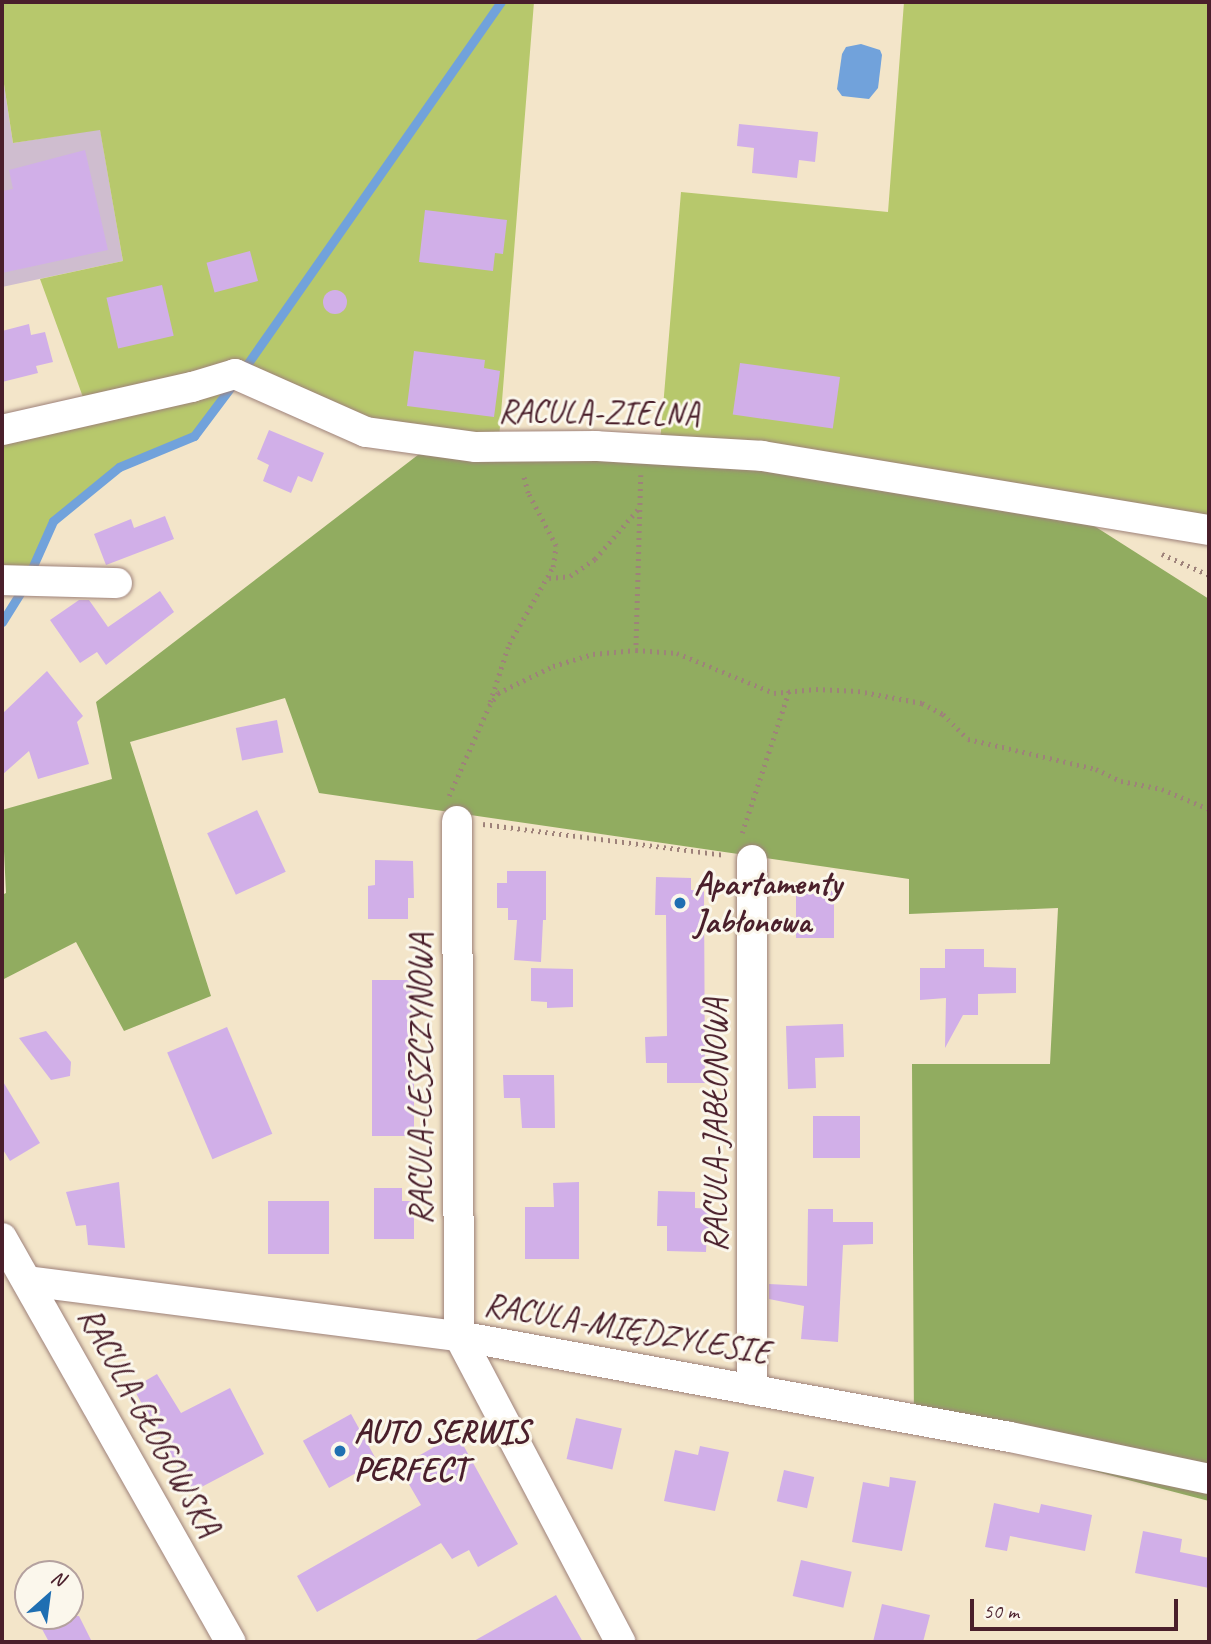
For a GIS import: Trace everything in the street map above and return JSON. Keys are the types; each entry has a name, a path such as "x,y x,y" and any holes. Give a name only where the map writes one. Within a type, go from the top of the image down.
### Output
{"street":[{"name":"RACULA-ZIELNA","path":"2,430 243,378 366,432 475,447 643,448 762,456 1209,530"},
{"path":"17,580 117,583"},
{"name":"RACULA-LESZCZYNOWA","path":"457,821 459,1336"},
{"name":"RACULA-JABŁONOWA","path":"745,859 752,1390"},
{"name":"RACULA-GŁOGOWSKA","path":"2,1238 231,1642"},
{"name":"RACULA-MIĘDZYLESIE","path":"27,1280 459,1336 1010,1437 1209,1479"},
{"path":"459,1336 620,1642"}],"path":[{"path":"525,447 521,469 528,493 556,547 554,567 509,644 489,706 448,800 449,809 457,821 745,859 743,824 789,691"},
{"path":"636,650 643,448"},
{"path":"548,578 570,576 595,559 639,508"},
{"path":"489,706 498,693 553,666 593,654 636,650 677,653 774,693 858,691 922,703 943,714 968,739 1096,769 1121,781 1162,789 1209,809"}],"shaded area":[{"path":"2,71 13,143 100,129 123,261 2,287"}],"green space":[{"path":"2,2 534,2 498,451 427,448 238,378 194,436 119,467 53,521 23,586 2,591 2,444 92,422 40,279 123,261 100,130 13,143 2,71"},
{"path":"904,2 1209,2 1209,526 659,455 681,192 888,212"},
{"path":"427,448 659,455 1066,508 1209,599 1209,1501 994,1445 914,1430 912,1064 1050,1064 1058,908 909,914 909,879 319,793 285,698 130,742 211,996 124,1031 76,942 2,980 2,895 6,893 2,810 112,779 96,702"}],"water":[{"path":"861,44 880,50 882,55 878,88 869,99 842,96 837,89 842,54 846,47"}],"building":[{"path":"739,124 818,132 815,162 799,160 797,178 752,173 754,148 737,146"},
{"path":"85,150 108,250 2,273 2,191 13,189 9,170"},
{"path":"425,210 507,220 503,254 495,253 493,271 419,262"},
{"path":"250,251 258,281 215,293 207,263"},
{"path":"162,285 174,336 118,348 106,298"},
{"path":"335,290 344,293 347,302 344,311 335,314 326,311 323,302 326,293"},
{"path":"29,324 31,335 45,332 53,362 36,366 38,373 2,382 2,331"},
{"path":"414,351 485,360 484,368 500,371 494,417 407,406"},
{"path":"740,363 840,377 833,429 733,414"},
{"path":"269,430 324,453 312,482 298,476 291,493 263,481 269,465 257,459"},
{"path":"165,516 174,539 106,565 94,534 131,519 134,528"},
{"path":"160,591 174,612 106,665 97,652 80,663 50,620 79,600 89,600 108,627"},
{"path":"47,671 83,716 77,722 89,764 38,779 29,751 2,775 2,714"},
{"path":"277,720 283,752 242,760 236,728"},
{"path":"257,810 286,872 236,895 207,833"},
{"path":"375,860 413,861 414,898 408,898 408,919 368,919 368,886 375,885"},
{"path":"507,871 546,871 546,920 543,920 541,962 514,960 517,920 508,920 508,908 497,908 497,883 507,883"},
{"path":"656,877 691,878 691,890 704,891 705,1083 667,1083 667,1063 646,1063 645,1037 667,1036 666,915 655,915"},
{"path":"796,891 834,891 834,938 796,938"},
{"path":"945,949 984,949 984,967 1016,968 1016,993 978,994 978,1015 963,1015 945,1048 946,998 920,1000 920,968 945,968"},
{"path":"531,968 573,969 573,1007 547,1008 547,1002 531,1001"},
{"path":"372,980 414,980 414,1136 372,1136"},
{"path":"843,1024 844,1057 815,1058 816,1088 788,1089 786,1026"},
{"path":"227,1027 272,1134 212,1159 167,1052"},
{"path":"46,1031 71,1062 70,1076 51,1080 19,1038"},
{"path":"503,1075 554,1075 555,1128 522,1128 520,1098 504,1098"},
{"path":"2,1080 40,1143 10,1161 2,1148"},
{"path":"813,1116 860,1116 860,1158 813,1158"},
{"path":"119,1182 125,1248 88,1245 86,1225 76,1226 66,1192"},
{"path":"579,1182 579,1259 525,1259 525,1207 554,1207 553,1183"},
{"path":"374,1188 402,1188 402,1201 414,1201 414,1239 374,1239"},
{"path":"658,1191 695,1192 695,1208 713,1209 713,1225 707,1230 706,1252 667,1251 667,1226 657,1226"},
{"path":"268,1201 329,1201 329,1254 268,1254"},
{"path":"808,1209 833,1209 833,1222 873,1222 873,1244 843,1245 838,1342 801,1339 804,1306 769,1299 769,1284 807,1286"},
{"path":"157,1374 181,1413 230,1388 264,1454 192,1492 133,1388"},
{"name":"AUTO SERWIS PERFECT","path":"351,1414 377,1461 329,1488 303,1441"},
{"path":"576,1418 622,1429 612,1469 567,1459"},
{"path":"457,1434 518,1544 478,1567 469,1550 452,1559 441,1543 317,1612 297,1576 421,1505 399,1467"},
{"path":"700,1446 729,1452 715,1511 664,1501 675,1450 698,1455"},
{"path":"784,1470 814,1477 807,1508 777,1501"},
{"path":"890,1477 916,1481 902,1551 852,1542 863,1482 889,1487"},
{"path":"994,1503 1039,1513 1041,1504 1092,1515 1085,1551 1010,1536 1007,1551 985,1547"},
{"path":"1143,1531 1182,1539 1180,1552 1209,1558 1209,1588 1135,1573"},
{"path":"801,1560 852,1572 843,1608 793,1596"},
{"path":"556,1595 583,1642 472,1642"},
{"path":"882,1604 930,1615 923,1642 873,1642"},
{"path":"84,1626 92,1642 49,1642 43,1630 84,1630"}],"waterway":[{"path":"241,373 501,2"},
{"path":"29,575 53,521 119,467 194,436 233,384"},
{"path":"2,622 23,588"}],"place":[{"name":"Apartamenty Jabłonowa","path":"680,903"},
{"name":"AUTO SERWIS PERFECT","path":"340,1451"}]}
